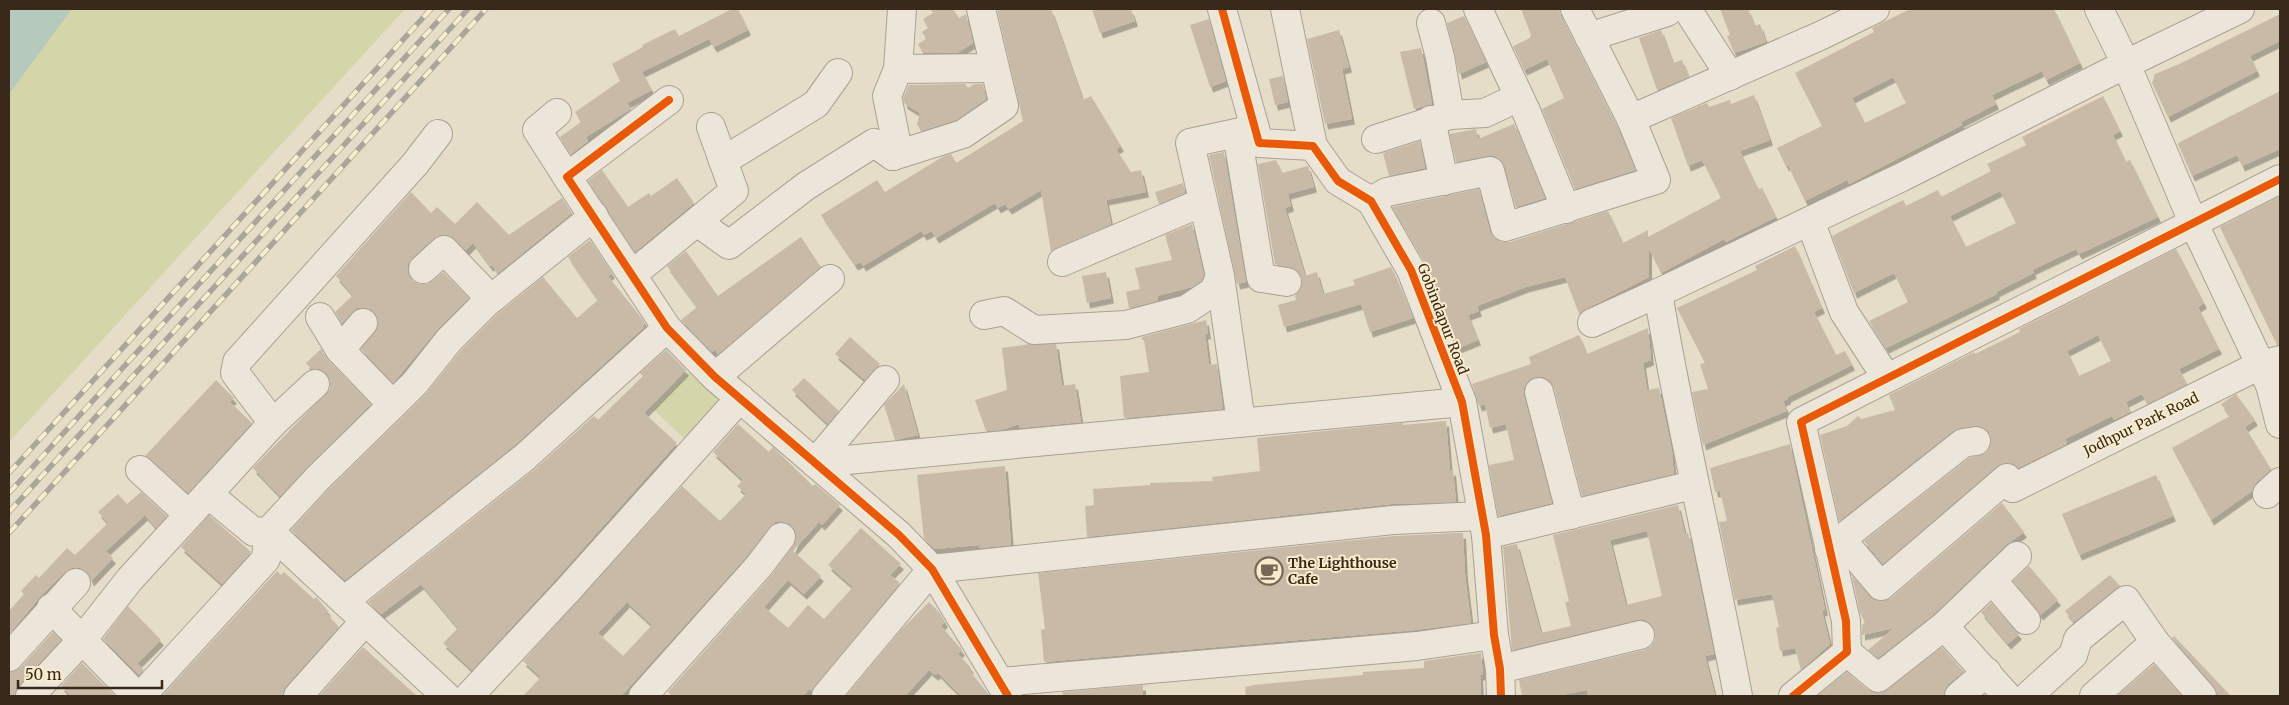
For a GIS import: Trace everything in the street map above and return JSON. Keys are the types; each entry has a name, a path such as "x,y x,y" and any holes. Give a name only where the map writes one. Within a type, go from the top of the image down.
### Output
{"street":[{"path":"893,156 896,141 887,96 898,69 902,9"},
{"path":"893,156 963,134 1004,106 981,9"},
{"path":"1222,9 1246,131 1261,278 1287,282"},
{"path":"1246,131 1259,143 1314,146 1285,9"},
{"path":"1478,9 1519,97 1566,209"},
{"path":"1371,201 1387,192 1490,171 1505,227 1656,180 1631,119 1575,9"},
{"path":"1631,119 1822,35 1875,9"},
{"path":"2099,9 2126,64 2193,222 2270,363 2270,385 2280,424"},
{"path":"1592,323 1900,178 2240,9"},
{"path":"1589,37 1677,11 1730,76"},
{"path":"1431,23 1440,57 1440,117 1444,181"},
{"path":"898,69 994,68"},
{"path":"723,161 816,104 838,73"},
{"path":"1376,139 1440,117 1485,113 1519,97"},
{"path":"567,177 669,100"},
{"path":"557,113 537,130 667,328 715,377 900,535 932,569 1004,689 1417,646 1494,635"},
{"path":"633,274 734,191 711,127"},
{"path":"1241,422 1220,276 1190,143 1246,131"},
{"path":"273,423 235,373 237,362 414,164 438,134"},
{"path":"697,222 729,245 806,186 874,143 893,156"},
{"name":"Gobindapur Road","path":"1314,146 1338,181 1371,201 1411,270 1462,402 1484,526 1494,635 1500,669 1502,696"},
{"path":"1846,652 1846,621 1836,545 1800,422 2280,179"},
{"path":"1062,262 1203,202"},
{"path":"51,608 139,696 266,559 270,531 318,478 415,383 449,340 491,299 594,216"},
{"path":"1810,221 1844,312 1886,377"},
{"path":"423,269 444,250 491,299"},
{"path":"984,315 1004,311 1034,330 1126,325 1187,309 1214,291 1220,276"},
{"path":"715,377 830,279"},
{"path":"1658,293 1694,485 1723,615 1738,696"},
{"path":"320,317 340,350 392,404"},
{"path":"340,350 364,323"},
{"path":"344,601 525,457 667,328"},
{"name":"Jodhpur Park Road","path":"1836,545 1881,586 2006,478 2013,488 2270,363"},
{"path":"815,463 885,380"},
{"path":"30,696 82,640 130,579 188,514 273,423 315,384"},
{"path":"1539,392 1571,515"},
{"path":"469,696 567,591 740,398"},
{"path":"815,463 1462,402"},
{"path":"1836,545 1861,522 1963,443 1976,441"},
{"path":"140,470 188,514"},
{"path":"826,696 932,569 1393,520 1484,526 1571,515 1694,485"},
{"path":"208,494 254,532 270,531 446,696"},
{"path":"643,696 759,566 781,537"},
{"path":"1846,652 1878,678 1944,626 2016,556"},
{"path":"1992,580 2026,620"},
{"path":"9,656 51,608 76,583"},
{"path":"2028,696 2073,654 2078,639 2126,600 2155,642 2202,696"},
{"path":"298,696 365,621"},
{"path":"1944,626 2007,696"},
{"path":"1500,669 1640,636"},
{"path":"2094,696 2155,642"},
{"path":"1793,696 1846,652"},
{"path":"1959,696 1987,672"}],"green space":[{"path":"9,9 405,9 9,442"},
{"path":"696,365 732,399 690,444 654,410"}],"shaded area":[{"path":"9,9 72,9 9,94"}],"building":[{"path":"732,9 738,9 748,30 714,47 709,39 642,72 652,90 627,103 631,109 586,137 588,141 571,154 560,137 581,122 575,112 620,81 612,64 643,47 642,45 675,29 679,36"},
{"path":"930,9 953,9 959,18 966,14 973,43 957,53 923,53 918,44 926,39 922,32 928,28 923,19 933,13"},
{"path":"997,9 1051,9 1083,100 1091,96 1121,146 1116,149 1131,172 1141,170 1146,192 1106,200 1111,224 1051,252 1041,190 1009,209 1005,204 998,208 995,203 936,238 932,231 924,235 921,231 863,266 861,262 855,265 821,215 877,180 885,192 944,156 951,154 956,163 1023,121"},
{"path":"1092,9 1131,9 1135,21 1100,33"},
{"path":"1521,9 1559,9 1617,126 1635,170 1575,189 1542,109 1564,98 1547,59 1524,70 1513,46 1530,38 1531,35"},
{"path":"1720,9 1748,9 1755,26 1760,24 1766,42 1734,53 1727,36 1730,35"},
{"path":"1910,9 2054,9 2080,63 2046,80 2042,71 1992,95 1996,104 1961,122 1962,125 1849,184 1847,180 1805,201 1788,165 1786,166 1777,148 1822,126 1795,73 1874,32 1872,28","holes":["1893,77 1906,103 1865,123 1852,98"]},
{"path":"2280,14 2280,41 2250,56 2257,71 2168,117 2152,83 2155,74"},
{"path":"1464,16 1486,62 1459,74 1447,23"},
{"path":"1209,19 1226,81 1210,87 1190,25"},
{"path":"1339,30 1349,67 1342,69 1352,119 1325,124 1307,39"},
{"path":"1661,30 1673,63 1682,60 1689,77 1657,90 1639,38"},
{"path":"1421,48 1432,104 1414,109 1400,52"},
{"path":"1283,76 1288,102 1275,105 1269,79"},
{"path":"965,84 968,88 974,84 983,84 986,99 956,120 921,131 917,124 920,113 905,104 903,98 909,85"},
{"path":"2280,91 2280,149 2242,166 2237,155 2192,176 2178,144 2180,142"},
{"path":"1754,95 1770,140 1740,151 1758,189 1762,188 1776,217 1726,242 1724,239 1661,273 1649,249 1649,277 1579,314 1565,277 1526,287 1477,306 1479,311 1468,315 1478,340 1458,348 1426,264 1392,207 1479,189 1490,232 1494,238 1501,242 1510,242 1608,211 1623,243 1648,230 1648,237 1721,198 1702,160 1688,166 1671,118 1707,103 1709,107 1730,100 1731,104"},
{"path":"2103,96 2120,131 2113,135 2126,162 2130,160 2158,217 2079,254 2076,249 2032,270 2034,273 1996,292 1997,294 1886,348 1869,321 1908,302 1894,273 1854,293 1832,236 1903,200 1906,206 1938,190 1941,197 1991,171 1987,164 2026,145 2022,137","holes":["2000,191 2016,223 1966,247 1950,216"]},
{"path":"1514,124 1545,198 1516,207 1502,161 1495,156 1487,156 1456,162 1449,132 1450,134 1476,129 1478,139"},
{"path":"1420,141 1425,168 1389,176 1383,153"},
{"path":"1224,152 1246,282 1237,284 1209,155"},
{"path":"1276,160 1282,173 1308,166 1314,187 1288,194 1291,206 1285,208 1305,276 1317,272 1323,294 1355,285 1353,280 1391,267 1413,318 1370,332 1361,304 1284,327 1278,305 1296,300 1295,295 1302,284 1301,276 1296,270 1275,264 1258,164"},
{"path":"602,170 628,207 649,193 651,196 677,178 694,203 635,252 588,181"},
{"path":"1183,183 1185,193 1159,204 1155,192"},
{"path":"411,192 431,213 437,207 455,224 477,202 509,235 562,198 572,213 498,273 492,265 490,266 473,243 466,250 448,235 434,238 413,257 408,264 408,272 412,280 419,284 427,284 443,272 469,298 438,329 393,383 361,349 378,326 378,318 373,311 366,308 357,308 342,323 335,312 353,295 336,276"},
{"path":"2280,196 2280,345 2277,345 2220,227"},
{"path":"1192,224 1204,275 1201,281 1192,287 1157,296 1158,301 1129,308 1126,292 1140,289 1135,268 1172,260 1165,235"},
{"path":"801,237 821,267 718,354 715,349 712,352 681,320 697,307 667,266 686,251 718,296"},
{"path":"590,240 612,273 608,276 644,321 643,328 515,445 345,580 291,530 329,489 426,394 461,350 496,315 543,277 577,318 598,300 568,257"},
{"path":"1795,246 1822,308 1814,312 1836,355 1845,351 1852,365 1788,397 1788,399 1783,401 1787,411 1703,445 1692,392 1708,389 1700,364 1705,363 1677,308 1757,270 1755,266"},
{"path":"2176,249 2204,303 2198,307 2219,349 2179,369 2187,384 2147,404 2142,394 2126,402 2130,412 2114,420 2112,416 2065,439 2067,444 2018,468 2013,464 2006,463 1997,466 1883,564 1864,541 1969,458 1986,453 1990,447 1991,439 1988,431 1982,427 1974,426 1953,431 1839,521 1820,435 1847,426 1858,416 1861,419 1895,410 1889,395 1974,352 1975,354 2020,332 2019,329","holes":["2098,335 2111,361 2079,376 2067,351"]},
{"path":"1106,272 1111,298 1087,303 1082,276"},
{"path":"1206,320 1208,334 1205,334 1209,365 1217,364 1223,409 1124,418 1120,376 1149,372 1142,337"},
{"path":"1648,328 1651,360 1643,363 1647,390 1659,388 1673,456 1674,474 1582,496 1554,388 1550,381 1544,377 1536,377 1528,381 1524,388 1524,396 1552,503 1498,516 1489,465 1514,460 1506,424 1490,428 1485,404 1479,406 1472,384 1531,364 1529,357 1579,335 1587,354"},
{"path":"850,337 880,364 865,380 835,354"},
{"path":"1030,344 1056,344 1062,386 1075,384 1081,422 1020,428 1019,424 1002,430 986,431 975,400 1007,390 1002,348"},
{"path":"321,349 329,361 371,404 280,496 253,468 330,389 330,381 327,374 320,369 311,369 306,363"},
{"path":"666,350 686,370 644,413 677,443 472,670 443,643 458,628 421,584 381,614 368,602 535,469 594,416 598,420 643,376 640,373"},
{"path":"804,378 839,411 828,424 792,390"},
{"path":"216,380 234,398 230,402 252,423 188,493 145,456"},
{"path":"904,384 918,435 895,440 884,405"},
{"path":"2236,394 2255,420 2245,427 2271,469 2256,483 2252,491 2211,520 2172,448 2230,416 2221,404"},
{"path":"1446,421 1450,471 1453,470 1456,502 1391,504 1087,537 1085,506 1094,505 1093,489 1150,485 1150,483 1213,481 1212,477 1260,471 1257,438 1403,423 1403,425"},
{"path":"738,424 769,452 773,447 813,486 815,484 840,505 822,525 819,522 793,551 821,576 804,594 788,580 764,607 788,628 808,605 824,619 853,587 828,565 861,528 901,564 890,575 900,583 812,691 809,689 803,696 672,696 668,692 771,576 793,546 796,538 795,531 790,524 775,522 747,556 621,696 523,696 541,677 523,661 682,486 720,521 746,494 737,486 743,480 713,452","holes":["627,602 652,625 623,656 598,633"]},
{"path":"1790,444 1825,610 1822,611 1830,644 1801,670 1795,648 1780,651 1776,628 1779,627 1772,594 1735,600 1719,522 1727,521 1720,491 1715,492 1710,468"},
{"path":"1005,466 1011,545 979,548 979,545 935,549 924,539 917,475"},
{"path":"2156,475 2173,516 2079,555 2062,514"},
{"path":"141,492 167,516 156,528 145,515 106,551 113,558 91,581 87,572 80,568 72,568 65,572 40,597 9,634 9,611 24,594 21,591 36,575 39,578 67,548 75,555 108,523 98,512 118,494 127,504"},
{"path":"2002,503 2024,532 2006,545 1934,614 1878,658 1868,650 1894,628 1862,635 1862,625 1865,622 1860,613 1852,576 1875,600 1883,601 1891,598"},
{"path":"1678,505 1685,534 1688,533 1692,547 1714,654 1705,656 1715,696 1588,696 1587,690 1556,696 1522,696 1519,680 1644,650 1651,646 1655,640 1655,632 1651,624 1645,620 1636,620 1512,650 1503,547 1517,544 1541,633 1571,626 1565,602 1569,601 1553,535","holes":["1647,531 1662,596 1626,605 1610,540"]},
{"path":"209,515 251,552 222,584 181,547"},
{"path":"1463,533 1465,574 1471,623 1415,630 1044,662 1041,630 1045,629 1038,573 1394,536"},
{"path":"2029,566 2058,600 2040,615 2013,581"},
{"path":"277,571 281,575 284,572 314,599 316,597 328,611 326,613 339,627 286,686 283,696 162,696"},
{"path":"2110,575 2120,586 2074,622 2065,611"},
{"path":"929,602 940,613 945,622 941,626 962,650 958,654 971,668 969,670 990,696 961,696 938,673 935,675 929,670 905,696 846,696 901,630"},
{"path":"1991,603 2019,634 2008,644 1981,612"},
{"path":"128,606 161,640 137,664 144,670 139,675 103,639"},
{"path":"53,632 61,640 19,685 15,696 9,696 9,672 21,667"},
{"path":"2174,636 2231,696 2217,696 2214,686 2172,638"},
{"path":"363,647 417,696 319,696"},
{"path":"1942,647 1964,672 1948,684 1944,696 1817,696 1847,672 1868,690 1882,693"},
{"path":"1481,653 1483,675 1480,675 1481,696 1246,696 1245,687 1253,685 1363,675 1363,672 1424,668 1424,661"},
{"path":"82,663 115,696 71,696 61,686"},
{"path":"2154,664 2182,696 2117,696"},
{"path":"1143,685 1143,696 1063,696 1062,692"}],"railway":[{"path":"9,473 431,9"},
{"path":"9,493 449,9"},
{"path":"9,512 468,9"},
{"path":"9,533 486,9"}],"cycle path":[{"path":"1222,9 1259,143 1313,146 1338,181 1371,201 1411,270 1462,402 1486,535 1494,635 1500,669 1501,696"},
{"path":"669,100 567,177 667,328 715,377 899,535 932,569 1008,696"},
{"path":"1793,696 1847,652 1846,621 1801,422 2280,179"}],"place":[{"name":"The Lighthouse Cafe","path":"1269,571"}]}
